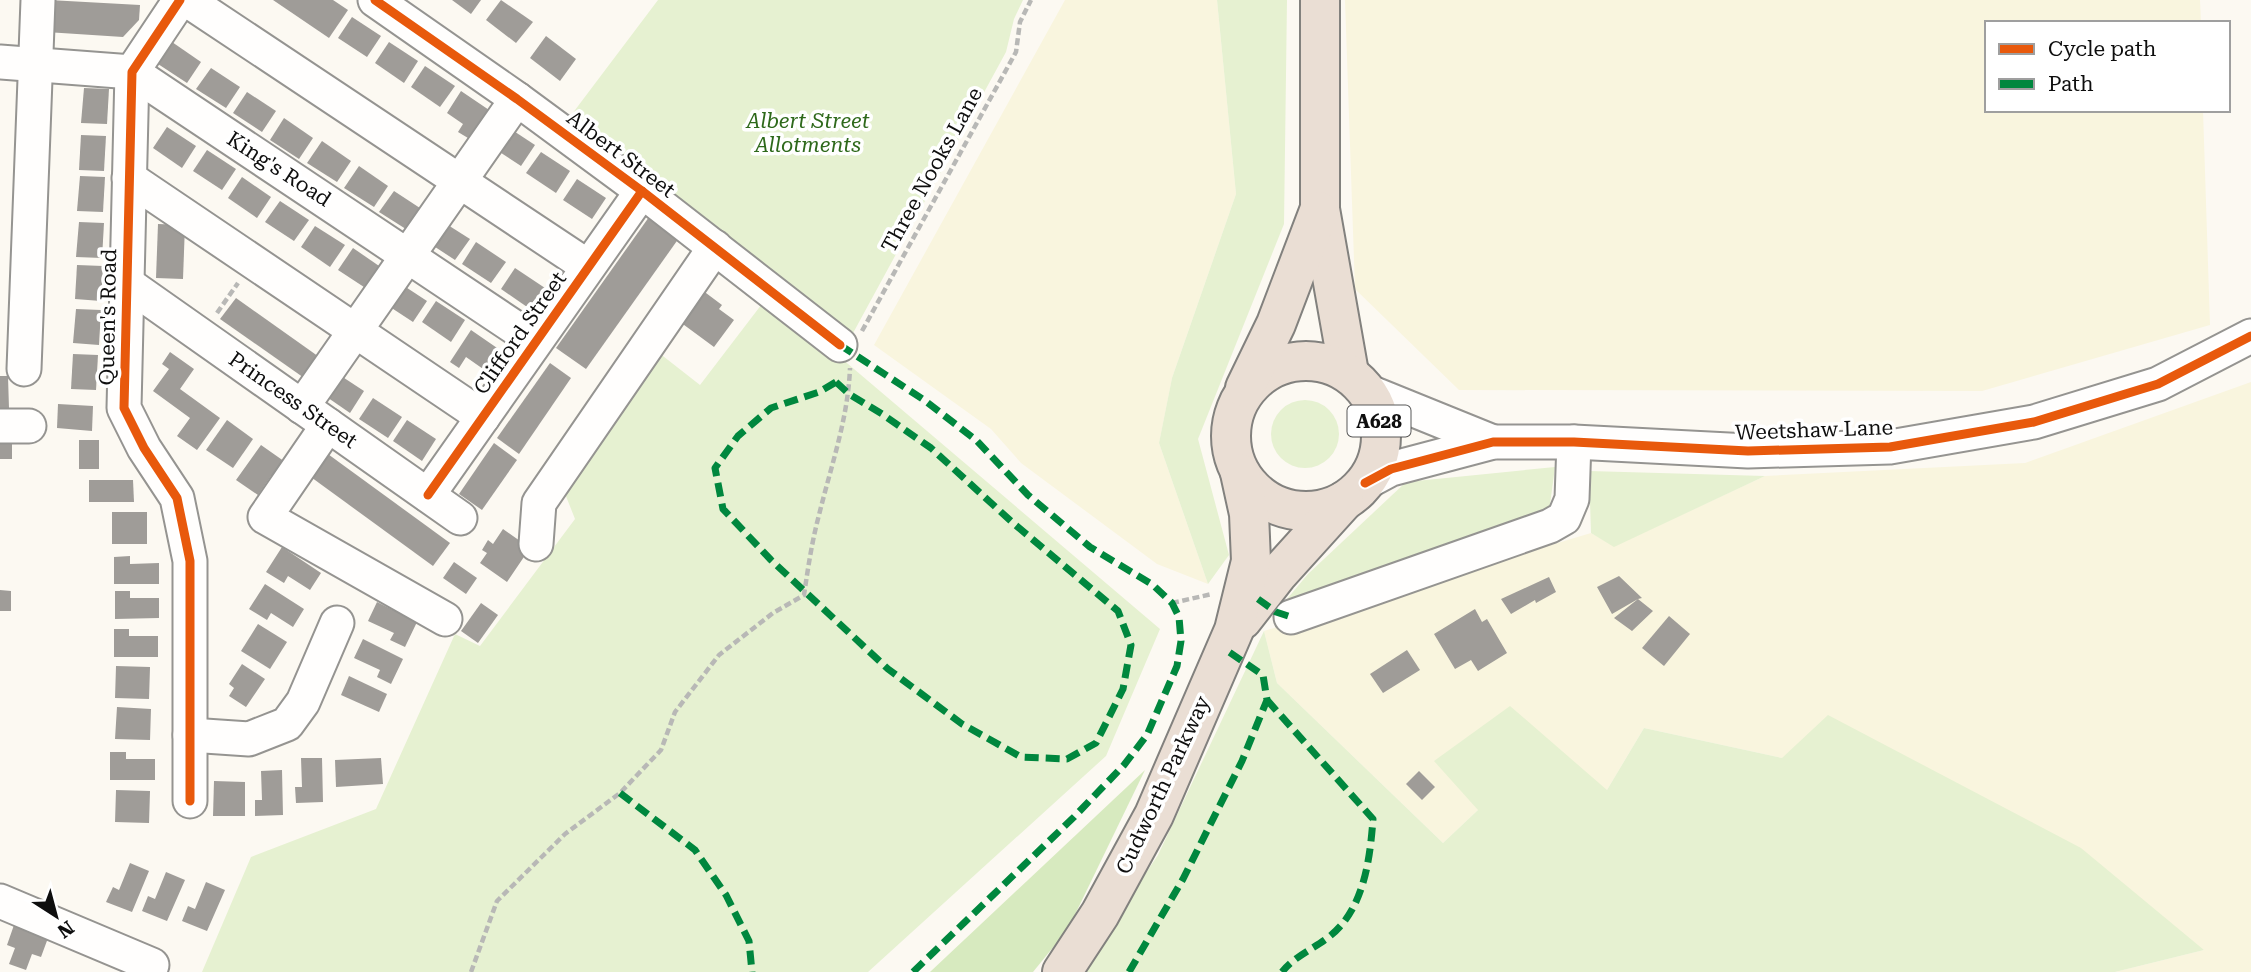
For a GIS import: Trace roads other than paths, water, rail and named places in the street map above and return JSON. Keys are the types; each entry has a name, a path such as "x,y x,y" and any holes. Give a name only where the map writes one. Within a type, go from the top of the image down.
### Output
{"highway":[{"name":"Cudworth Parkway","path":"1237,614 1355,492 1377,461 1381,437 1378,413 1358,382 1320,209 1320,0"},
{"name":"Cudworth Parkway","path":"1062,972 1100,914 1154,815 1237,614 1251,561 1249,514 1240,474 1231,450 1230,424 1238,401 1276,324 1320,209"},
{"name":"Cudworth Parkway","path":"1238,401 1254,380 1275,366 1300,360 1326,362 1358,382"},
{"name":"Cudworth Parkway","path":"1240,474 1255,492 1275,505 1298,511 1322,510 1355,492"}],"street":[{"path":"24,369 38,0"},
{"path":"132,72 180,0"},
{"path":"187,0 587,266"},
{"name":"Albert Street","path":"375,0 642,191 849,349"},
{"name":"King's Road","path":"0,62 132,72 535,341"},
{"name":"Queen's Road","path":"132,72 124,408 144,448 177,498 190,561 190,801"},
{"path":"445,619 265,517 355,331 517,99"},
{"path":"129,178 483,417"},
{"name":"Clifford Street","path":"428,495 642,191"},
{"path":"536,544 539,503 715,247"},
{"name":"Princess Street","path":"125,282 460,518"},
{"name":"Weetshaw Lane","path":"1355,492 1391,469 1493,442 1574,442 1748,451 1890,447 2034,422 2158,384 2251,336"},
{"name":"Weetshaw Lane","path":"1358,382 1493,442"},
{"path":"1291,617 1550,526 1564,517 1572,499 1574,442"},
{"path":"190,735 249,739 287,724 303,702 337,624"},
{"path":"0,901 152,965 149,972"}],"park label":[{"name":"Albert Street Allotments","path":"808,133"}]}
